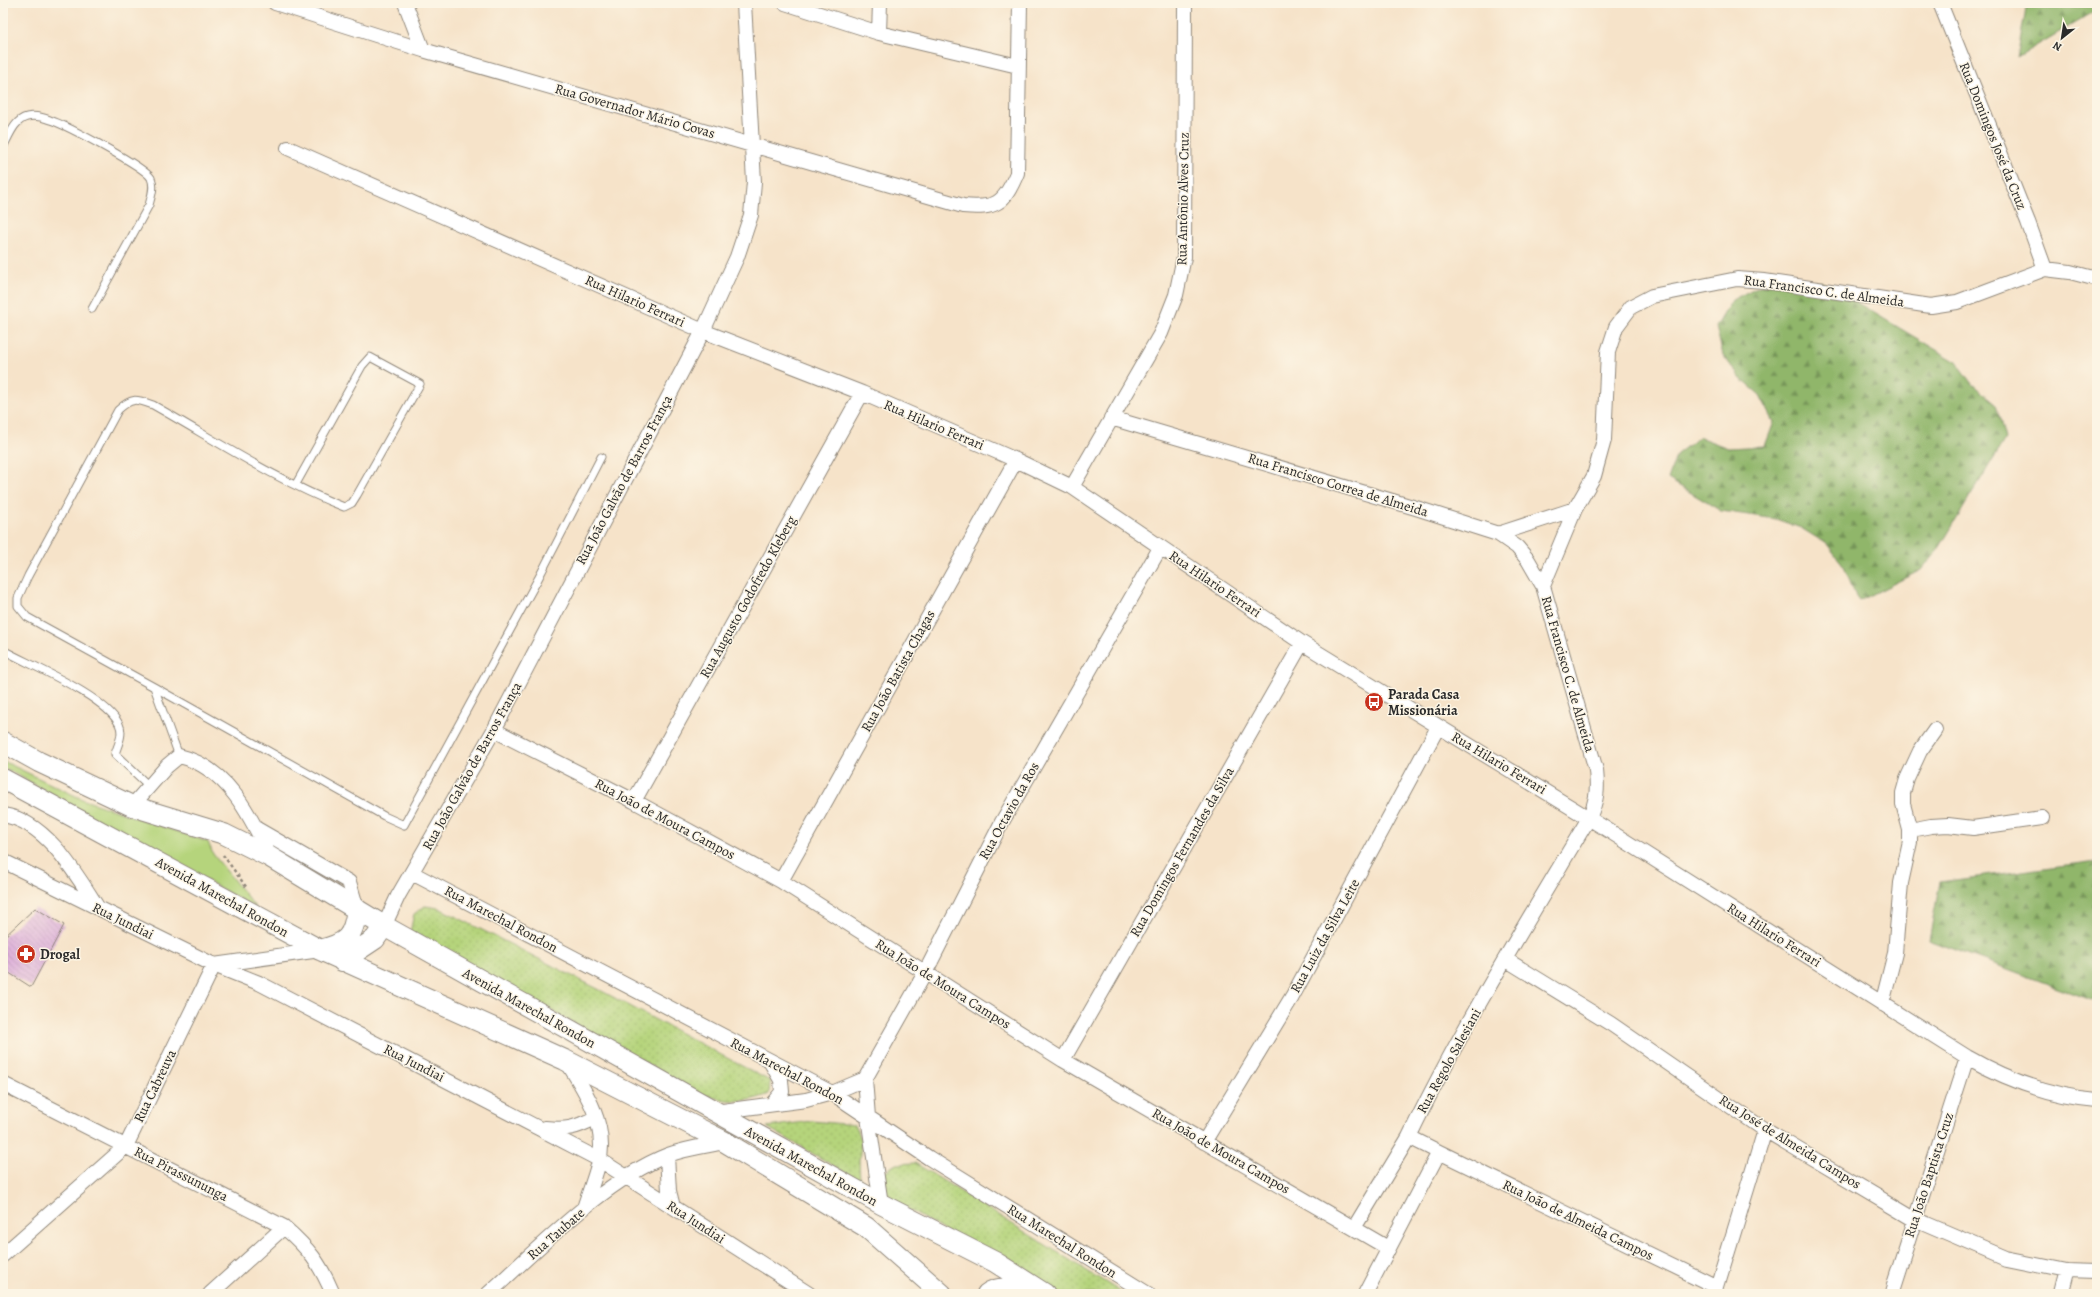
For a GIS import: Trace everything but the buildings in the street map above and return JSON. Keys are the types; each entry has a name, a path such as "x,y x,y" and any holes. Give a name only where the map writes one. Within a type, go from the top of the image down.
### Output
{"main road":[{"name":"Avenida Marechal Rondon","path":"3,742 39,762 132,806 224,834 270,857 384,926 713,1112 881,1204 994,1262 1045,1294"},
{"name":"Avenida Marechal Rondon","path":"3,778 320,950 565,1060 725,1142 866,1227 942,1294"},
{"path":"320,950 340,945 348,938 355,926 357,909"},
{"path":"342,961 375,939 384,926"},
{"path":"987,1294 996,1289 1011,1289 1035,1294"}],"street":[{"name":"Rua Governador Mário Covas","path":"275,3 423,50 963,206 982,208 996,204 1010,191 1016,173 1018,66"},
{"path":"404,3 423,50"},
{"name":"Rua João Galvão de Barros França","path":"384,926 412,873 494,730 703,331 737,257 750,215 754,182 744,3"},
{"path":"785,3 879,33 1018,66 1020,3"},
{"path":"879,33 880,3"},
{"name":"Rua Antônio Alves Cruz","path":"1072,487 1161,333 1176,295 1184,257 1185,3"},
{"name":"Rua Domingos José da Cruz","path":"1940,3 2028,222 2045,269"},
{"name":"Rua Hilario Ferrari","path":"288,148 703,331 862,393 1016,460 1072,487 1302,643 1589,818 1967,1057 1997,1074 2027,1086 2065,1096 2097,1100"},
{"name":"Rua Francisco C. de Almeida","path":"1589,818 1596,803 1596,770 1543,586 1575,509 1594,476 1604,440 1608,352 1616,327 1631,307 1652,296 1736,279 1764,281 1931,306 1957,302 2045,269 2070,272 2097,280"},
{"name":"Rua Augusto Godofredo Kleberg","path":"634,802 862,393"},
{"name":"Rua Francisco Correa de Almeida","path":"1111,418 1416,508 1498,534 1517,547 1528,560 1543,586"},
{"name":"Rua João Batista Chagas","path":"781,881 1016,460"},
{"path":"1498,534 1575,509"},
{"name":"Rua Octavio da Ros","path":"865,1079 925,973 1002,822 1160,548"},
{"name":"Rua Domingos Fernandes da Silva","path":"1063,1060 1302,643"},
{"name":"Rua Luiz da Silva Leite","path":"1204,1142 1292,996 1438,727"},
{"name":"Rua João de Moura Campos","path":"494,730 634,802 781,881 1063,1060 1388,1248"},
{"path":"1882,1004 1895,953 1901,883 1908,853 1910,830 1903,804 1903,793 1907,779 1920,751 1935,730"},
{"path":"132,806 149,786 179,756 204,764 227,784 257,829 270,857"},
{"path":"3,815 17,818 30,824 43,833 74,872 98,908"},
{"name":"Rua Regolo Salesiani","path":"1354,1228 1408,1137 1423,1107 1506,959 1589,818"},
{"path":"1910,830 1931,826 1948,825 1973,828 2042,818"},
{"path":"257,829 349,882 357,909"},
{"name":"Rua Jundiai","path":"3,861 214,965 259,983 600,1160 809,1294"},
{"name":"Rua Marechal Rondon","path":"412,873 832,1093 928,1158 1148,1294"},
{"path":"214,965 320,950"},
{"name":"Rua José de Almeida Campos","path":"1506,959 1617,1029 1765,1130 1915,1219 2006,1258 2066,1270 2097,1271"},
{"name":"Rua Cabreuva","path":"3,1255 126,1146 214,965"},
{"name":"Rua João Baptista Cruz","path":"1891,1294 1967,1057"},
{"path":"565,1060 587,1094 600,1140 600,1160 584,1208"},
{"path":"769,1060 781,1080 782,1092 772,1104"},
{"path":"713,1112 806,1100 832,1093 865,1079 868,1117 881,1204"},
{"name":"Rua Pirassununga","path":"3,1084 284,1227 310,1252 323,1270 333,1294"},
{"path":"536,1126 564,1130 575,1128 595,1118"},
{"path":"1716,1291 1765,1130"},
{"path":"1365,1294 1439,1152 1408,1137"},
{"name":"Rua Taubate","path":"488,1294 584,1208 627,1177 667,1156 683,1150 725,1142"},
{"name":"Rua João de Almeida Campos","path":"1439,1152 1716,1291"},
{"path":"667,1156 669,1191 674,1207"},
{"path":"210,1294 284,1227"},
{"path":"2060,1294 2066,1270"}],"lane":[{"path":"3,147 15,124 24,117 35,116 52,120 109,150 142,169 151,178 153,189 149,205 92,309"},
{"path":"296,484 362,366 370,356 420,384 352,503 344,507 296,484 153,405 138,400 128,401 118,410 28,576 18,598 18,606 27,617 384,816 404,825 538,579 602,457"},
{"path":"3,650 94,698 112,714 119,725 121,735 115,754 149,786"},
{"path":"154,687 179,756"}],"path":[{"path":"224,834 219,850 252,894"}],"green space":[{"path":"2027,3 2097,3 2097,10 2017,57"},
{"path":"1792,282 1822,282 1955,361 1972,384 1996,404 2005,439 1938,550 1921,570 1859,601 1844,566 1827,544 1801,528 1776,519 1721,511 1668,479 1677,454 1699,437 1728,448 1765,446 1774,422 1760,395 1740,378 1723,355 1716,327 1732,300 1759,286"},
{"path":"3,761 84,800 208,842 213,854 256,908 3,767"},
{"path":"2097,861 2097,1002 1929,940 1940,882"},
{"path":"425,906 439,908 598,989 770,1081 769,1094 743,1101 735,1101 719,1099 702,1094 410,932 414,914"},
{"path":"812,1121 855,1125 862,1140 859,1160 860,1181 767,1127"},
{"path":"915,1163 1124,1294 1051,1294 884,1195 881,1174 896,1164"}],"place":[{"name":"Parada Casa Missionária","path":"1374,702"},
{"name":"Drogal","path":"26,954"}]}
